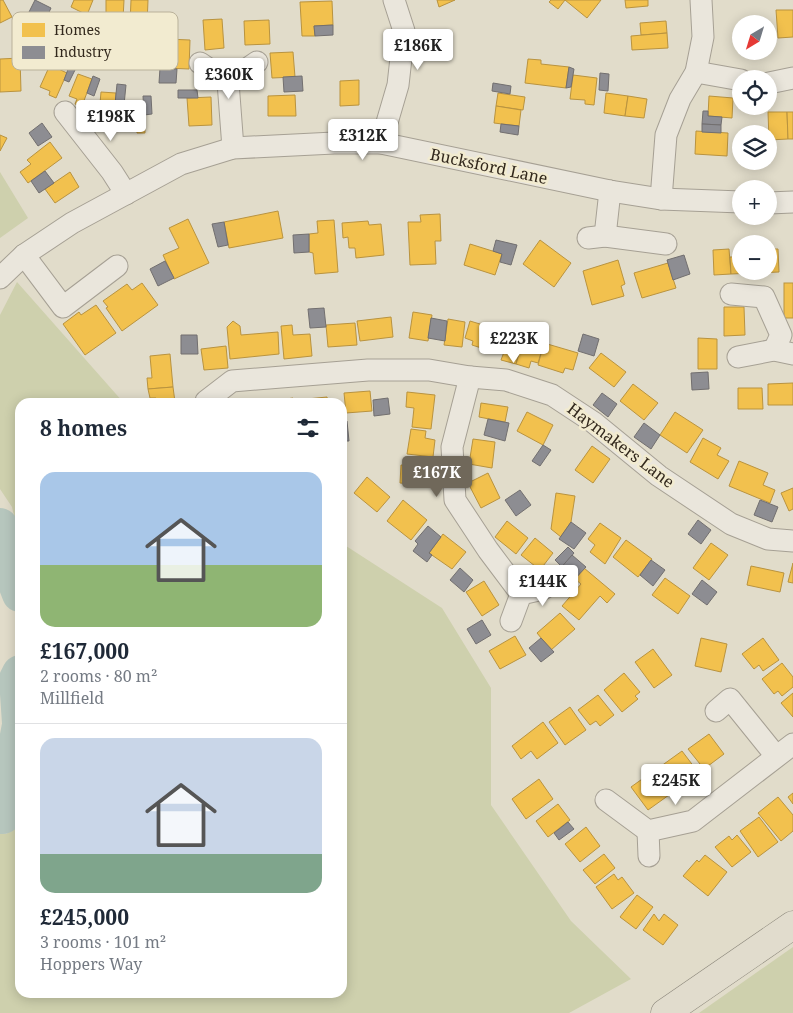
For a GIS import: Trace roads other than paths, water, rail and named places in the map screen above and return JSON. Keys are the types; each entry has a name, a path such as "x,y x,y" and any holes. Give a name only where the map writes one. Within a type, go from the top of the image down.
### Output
{"main road":[{"path":"665,1013 793,924"}],"street":[{"path":"382,143 398,85 404,31 394,0"},
{"path":"661,199 666,135 680,99 696,72 703,37 701,0"},
{"path":"228,82 258,62"},
{"path":"200,63 228,82"},
{"path":"696,72 732,78"},
{"path":"777,82 793,78"},
{"path":"228,82 232,148"},
{"path":"65,112 112,172 126,194"},
{"name":"Bucksford Lane","path":"0,278 24,255 72,223 181,164 232,148 382,143 610,191 661,199 732,202"},
{"path":"610,191 596,237 666,244"},
{"path":"777,203 793,202"},
{"path":"24,255 63,307 117,266"},
{"path":"731,294 764,296 781,335 783,352 738,357"},
{"name":"Haymakers Lane","path":"209,398 232,381 368,370 429,370 470,377 506,380 552,395 593,422 659,476 731,524 768,539 793,540"},
{"path":"470,377 452,447 455,500 488,550 521,594"},
{"path":"521,594 544,588 558,580"},
{"path":"511,621 521,594"},
{"path":"606,800 648,831 693,821 785,750 730,699 716,711"},
{"path":"648,831 648,856"}],"waterway":[{"path":"0,526 15,581"},
{"path":"0,816 3,816 15,752"}]}
